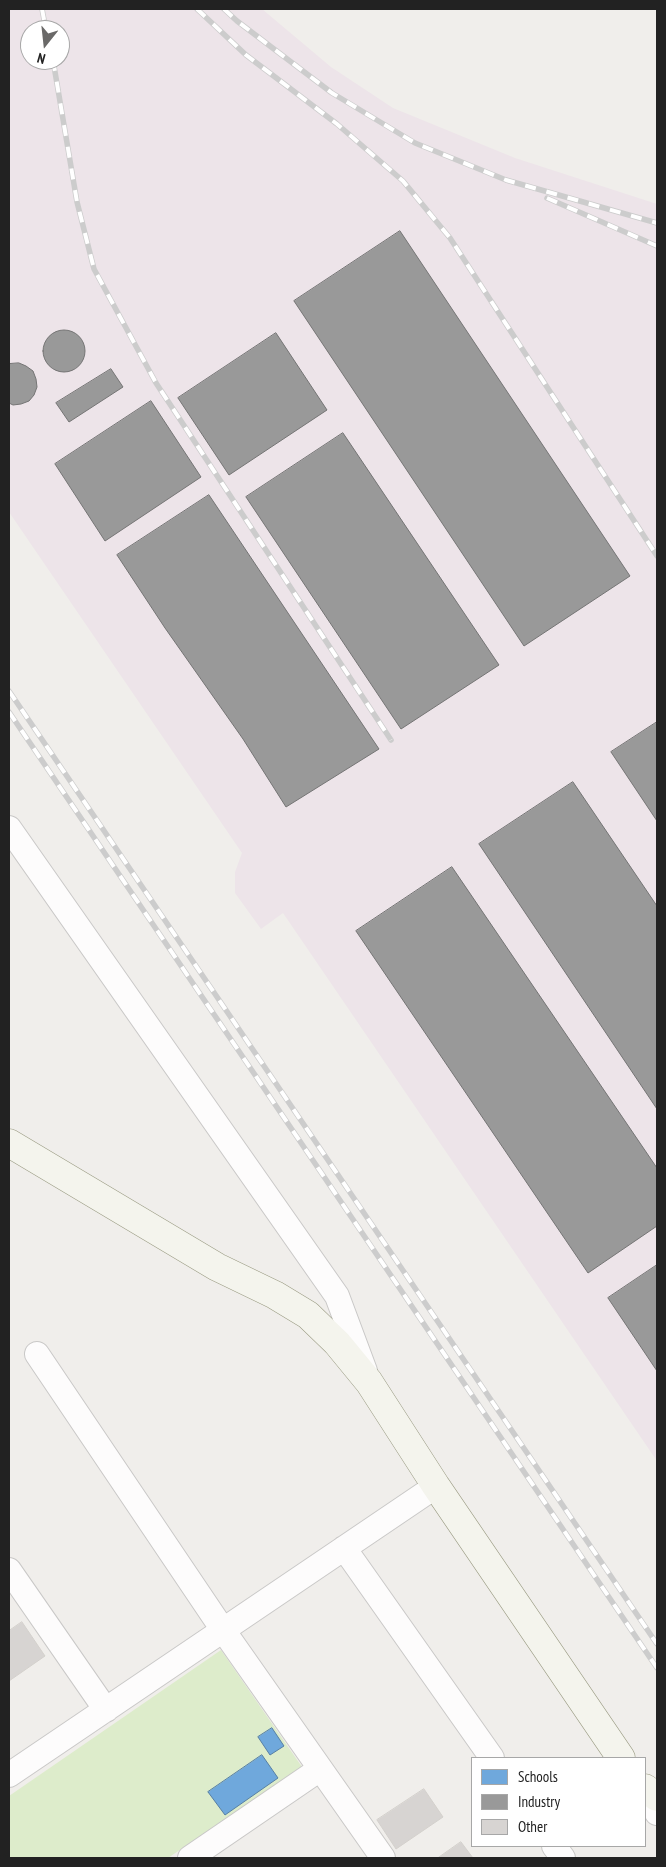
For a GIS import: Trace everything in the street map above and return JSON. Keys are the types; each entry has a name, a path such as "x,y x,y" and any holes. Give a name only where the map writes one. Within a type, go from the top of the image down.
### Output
{"street":[{"path":"9,828 337,1296 369,1382"},
{"path":"9,1143 217,1268 275,1295 308,1315 337,1343 369,1382 436,1486 620,1757"},
{"path":"37,1354 223,1630 383,1858"},
{"path":"9,1775 436,1486"},
{"path":"344,1548 491,1757"},
{"path":"9,1570 106,1710"},
{"path":"200,1855 320,1769"},
{"path":"646,1789 657,1797"},
{"path":"646,1796 657,1813"},
{"path":"555,1847 563,1858"}],"shaded area":[{"path":"9,9 262,9 331,67 393,108 515,158 657,204 657,1461 283,913 261,929 235,893 235,872 242,853 9,512"}],"green space":[{"path":"221,1650 302,1767 168,1858 9,1858 9,1796"}],"building: Schools":[{"path":"272,1728 284,1746 270,1755 258,1737"},
{"path":"262,1755 278,1778 225,1815 208,1792"}],"building: Industry":[{"path":"400,231 630,576 524,646 294,301"},
{"path":"64,330 79,336 85,351 79,366 64,372 49,366 43,351 49,336"},
{"path":"276,333 327,410 229,475 178,398"},
{"path":"19,363 33,371 37,387 29,401 13,405 9,403 9,364"},
{"path":"111,369 123,387 69,422 56,403"},
{"path":"151,401 201,477 105,541 55,464"},
{"path":"343,433 499,665 401,729 246,497"},
{"path":"209,495 379,749 286,807 243,739 165,628 117,555"},
{"path":"657,722 657,821 611,752"},
{"path":"573,782 657,906 657,1109 479,844"},
{"path":"452,867 657,1168 657,1226 588,1273 356,931"},
{"path":"657,1265 657,1371 608,1298"}],"building: Other":[{"path":"22,1622 45,1656 9,1681 9,1631"},
{"path":"424,1789 443,1817 396,1849 377,1820"},
{"path":"461,1842 473,1858 438,1858"}],"railway":[{"path":"42,9 44,20"},
{"path":"197,9 246,55 337,124 403,181 450,238 657,556"},
{"path":"224,9 332,93 415,143 506,180 657,223"},
{"path":"55,70 77,202 94,269 156,383 391,740"},
{"path":"547,198 657,246"},
{"path":"9,691 657,1644"},
{"path":"9,712 657,1668"}]}
